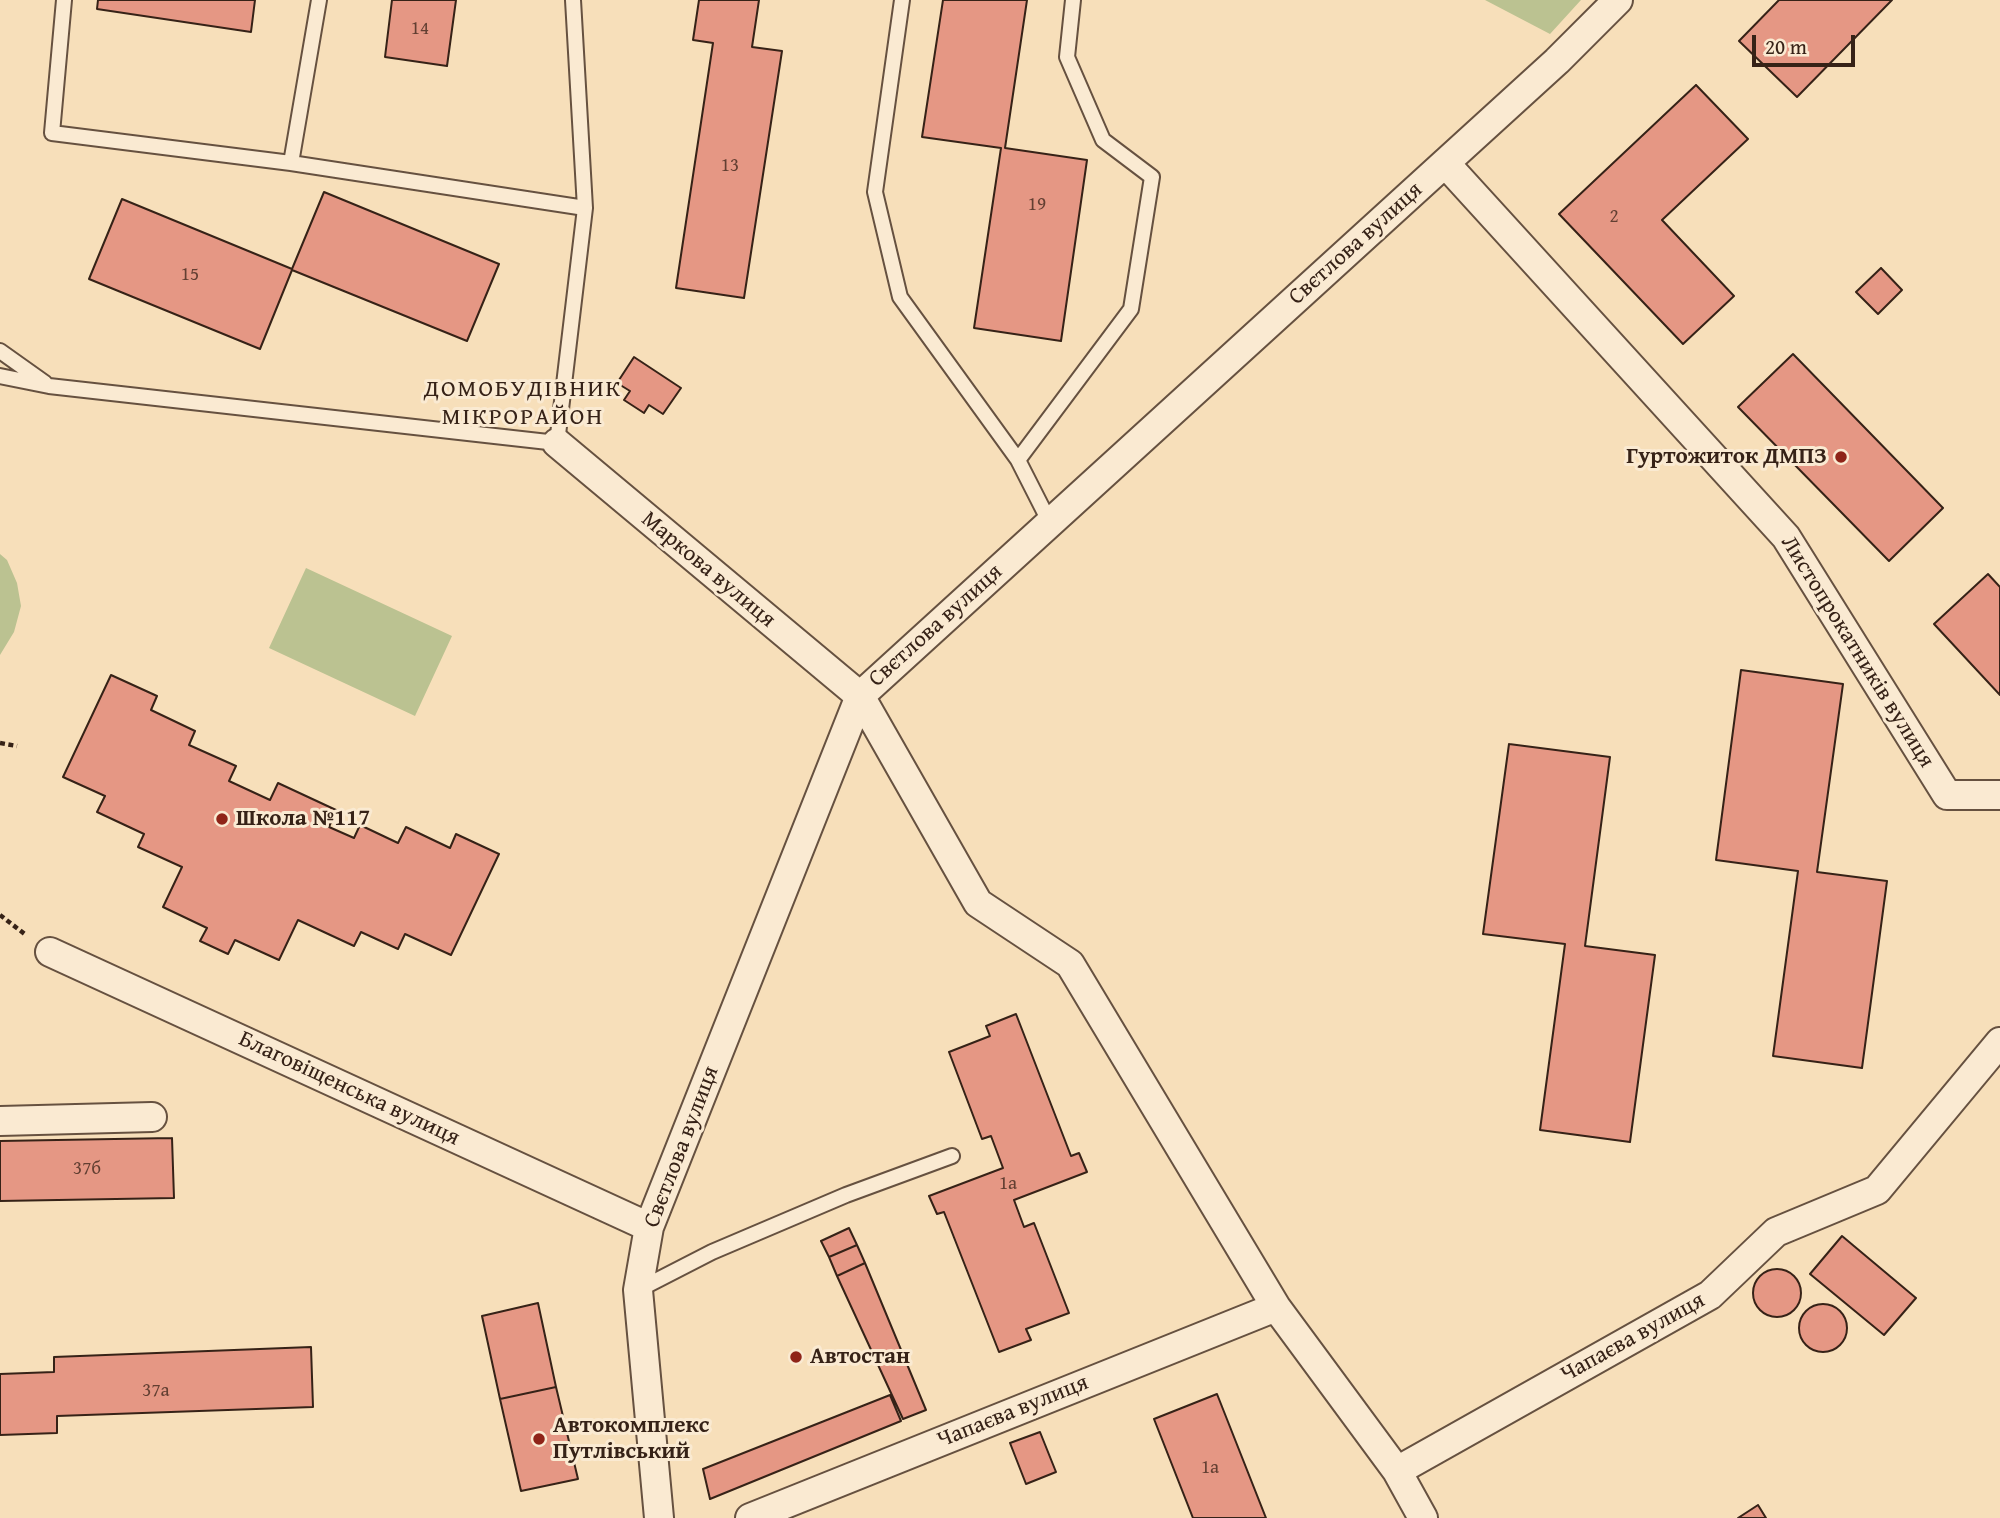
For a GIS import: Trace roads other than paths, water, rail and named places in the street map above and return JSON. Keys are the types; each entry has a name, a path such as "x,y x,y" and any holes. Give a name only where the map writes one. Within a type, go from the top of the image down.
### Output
{"street":[{"name":"Свєтлова вулиця","path":"659,1518 638,1290 649,1227 860,696 1557,61 1618,0"},
{"name":"Листопрокатників вулиця","path":"1444,163 1786,537 1947,795 2000,795"},
{"name":"Маркова вулиця","path":"557,443 860,696"},
{"path":"860,696 978,903 1070,964 1276,1307 1397,1471 1423,1518"},
{"name":"Благовіщенська вулиця","path":"50,952 649,1227"},
{"name":"Чапаєва вулиця","path":"1397,1471 1710,1296 1776,1232 1877,1190 2000,1042"},
{"path":"0,1121 152,1117"},
{"name":"Чапаєва вулиця","path":"750,1518 1276,1307"}],"lane":[{"path":"64,0 52,133 291,163 585,208"},
{"path":"291,163 319,0"},
{"path":"0,376 49,386 557,443 585,208 573,0"},
{"path":"902,0 875,192 900,297 1018,460 1050,523"},
{"path":"1018,460 1131,309 1152,177 1103,140 1067,57 1073,0"},
{"path":"0,351 49,386"},
{"path":"638,1290 712,1252 846,1195 952,1156"}],"place":[{"name":"Гуртожиток ДМПЗ","path":"1841,457"},
{"name":"Школа №117","path":"222,819"},
{"name":"Автостан","path":"796,1357"},
{"name":"Автокомплекс Путлівський","path":"539,1439"}],"district":[{"name":"ДОМОБУДІВНИК МІКРОРАЙОН","path":"523,404"}]}
